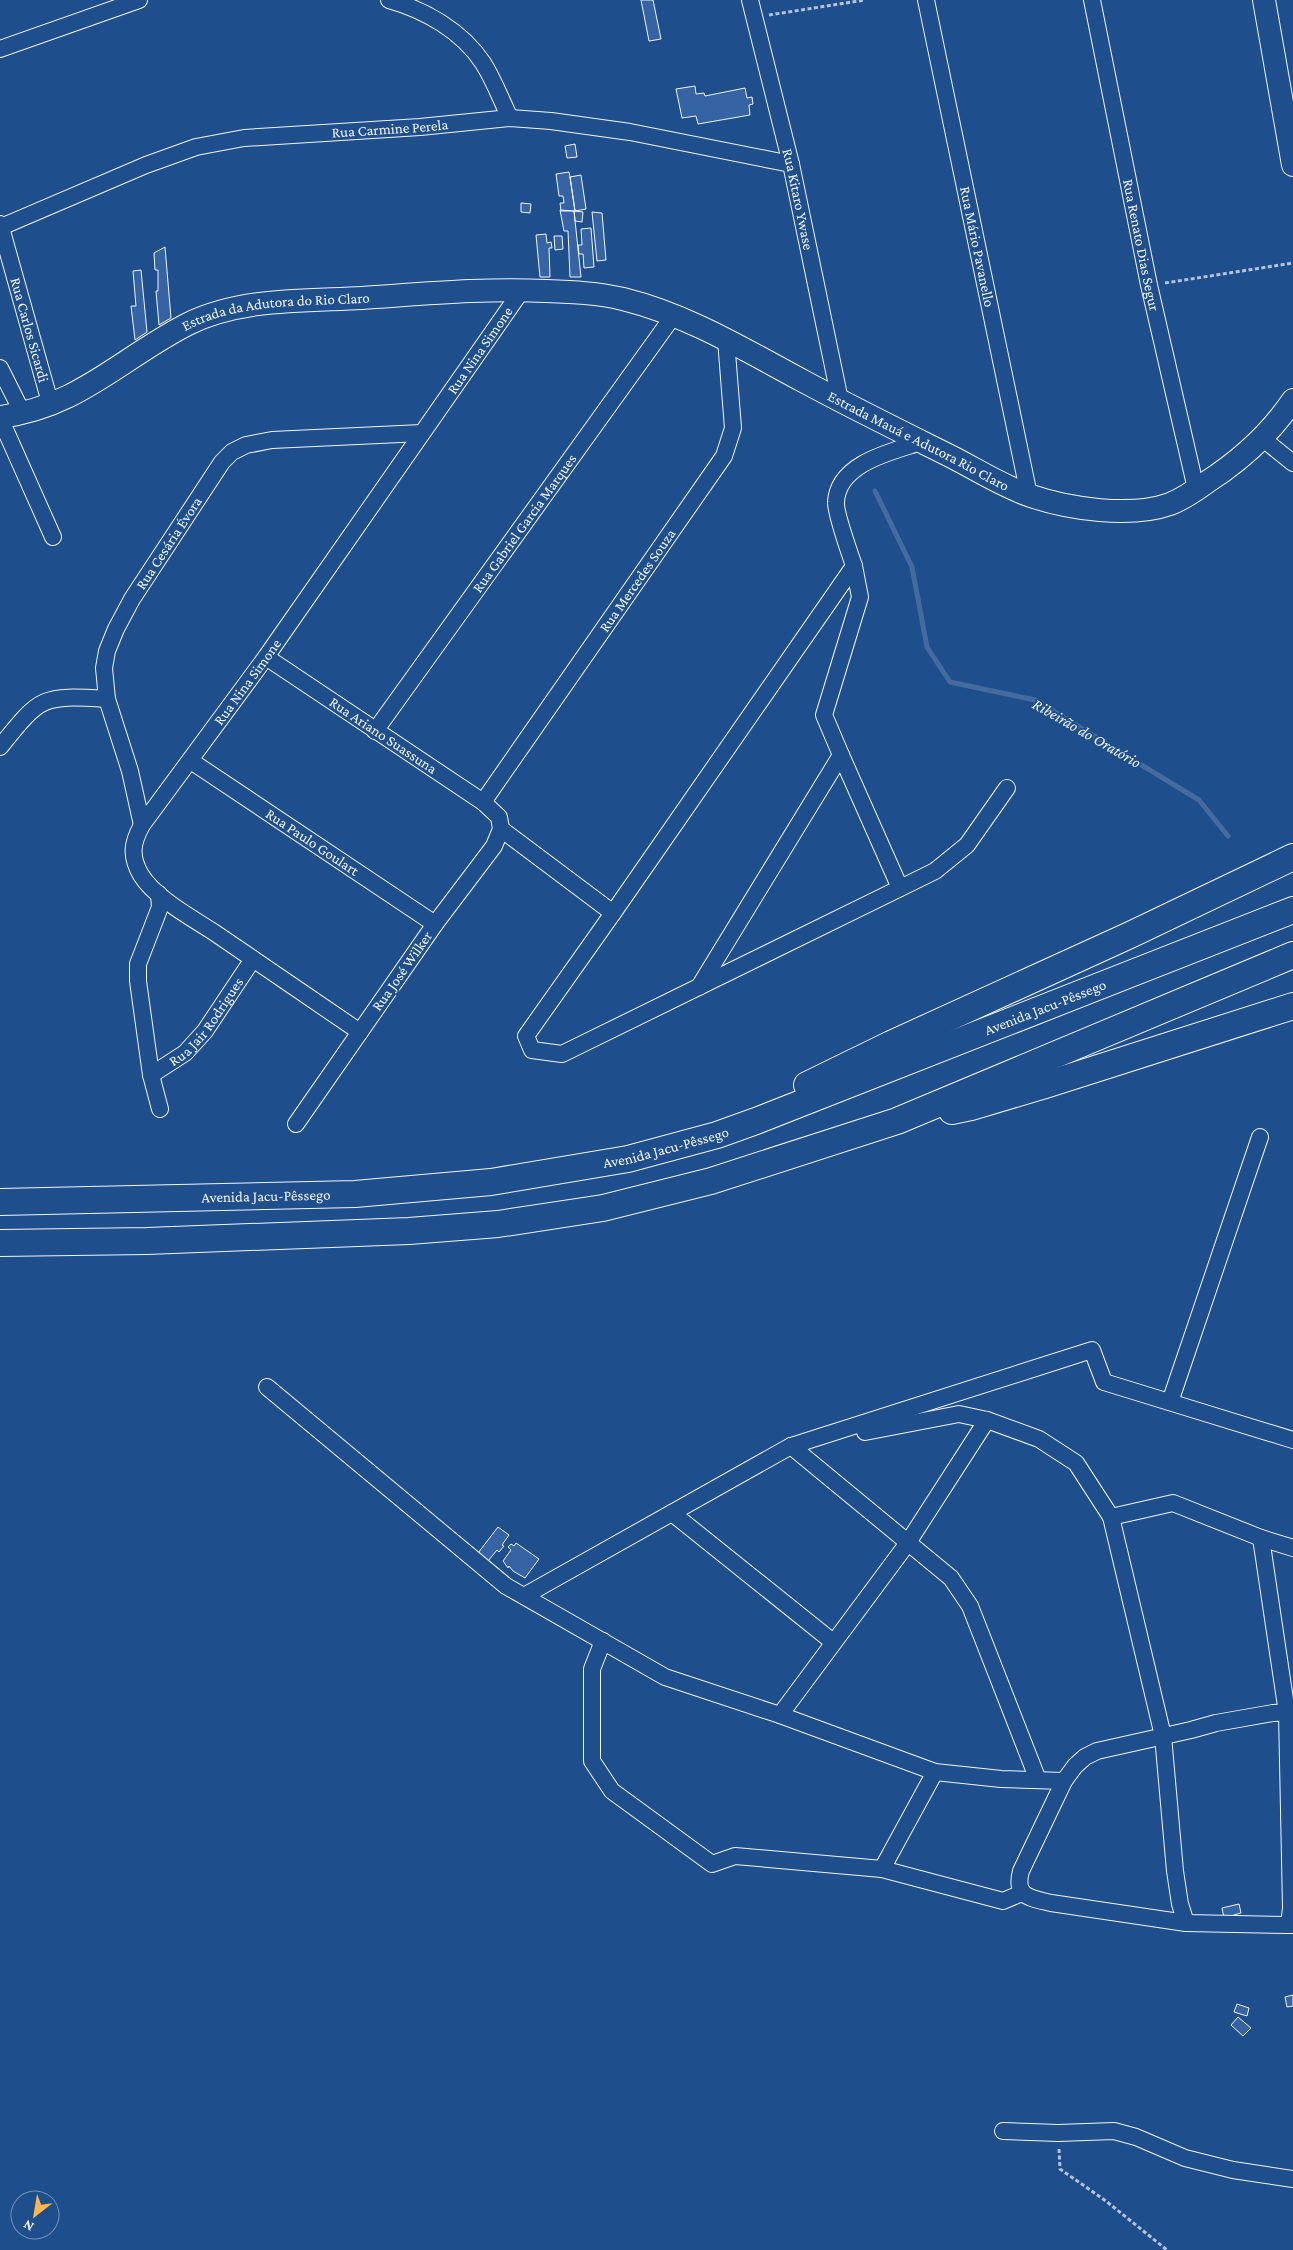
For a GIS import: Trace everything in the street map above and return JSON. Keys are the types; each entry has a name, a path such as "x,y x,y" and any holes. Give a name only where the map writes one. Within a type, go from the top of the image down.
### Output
{"highway":[{"path":"756,1121 793,1092 833,1072 1293,857"},
{"name":"Avenida Jacu-Pêssego","path":"0,1202 355,1194 491,1182 628,1159 717,1135 756,1121 1293,910"},
{"path":"0,1243 147,1241 409,1232 498,1224 603,1208 711,1181 897,1120 1293,955"},
{"path":"897,1120 971,1107 1293,1006"}],"main road":[{"path":"1264,0 1292,154"},
{"name":"Estrada Mauá e Adutora Rio Claro","path":"522,290 598,293 674,315 1029,496 1102,510 1143,509 1171,503 1196,489 1238,462 1262,438 1293,400"},
{"name":"Estrada da Adutora do Rio Claro","path":"0,418 51,406 74,395 190,323 226,311 266,304 470,291 522,290"}],"street":[{"path":"0,49 139,0"},
{"path":"389,0 409,6 435,19 462,39 483,63 510,118"},
{"name":"Rua Kitaro Ywase","path":"750,0 791,164 840,400"},
{"name":"Rua Mário Pavanello","path":"926,0 1029,496"},
{"name":"Rua Renato Dias Segur","path":"1092,0 1149,285 1196,489"},
{"name":"Rua Carmine Perela","path":"0,226 146,165 196,148 244,138 420,127 510,118 551,121 630,132 791,164"},
{"name":"Rua Carlos Sicardi","path":"0,226 51,406"},
{"name":"Rua Nina Simone","path":"360,1032 159,894 141,875 132,850 134,840 142,825 266,657 522,290"},
{"name":"Rua Gabriel Garcia Marques","path":"376,731 674,315"},
{"name":"Rua Mercedes Souza","path":"483,802 724,456 733,428 726,340"},
{"path":"0,368 23,414"},
{"path":"0,418 53,537"},
{"name":"Rua Cesária Évora","path":"142,825 130,771 107,699 104,668 107,651 132,599 222,462 232,452 246,445 272,440 422,433"},
{"path":"1262,438 1293,463"},
{"path":"900,888 824,715 860,597 854,566 836,503 844,478 873,458 921,442"},
{"path":"854,566 526,1036 532,1050 562,1054 935,870 967,845 1007,788"},
{"name":"Rua Ariano Suassuna","path":"266,657 483,802 500,823 613,913"},
{"path":"0,748 28,712 46,701 65,697 107,699"},
{"path":"699,987 841,755"},
{"name":"Rua Paulo Goulart","path":"191,761 435,924"},
{"name":"Rua José Wilker","path":"296,1124 435,924 494,846 500,823"},
{"path":"159,894 160,907 138,964 138,981 151,1075 160,1108"},
{"name":"Rua Jair Rodrigues","path":"151,1075 185,1053 205,1031 253,959"},
{"path":"1170,1402 1260,1137"},
{"path":"524,1596 791,1446 1092,1350 1104,1382 1293,1440"},
{"path":"267,1387 506,1586 665,1677 780,1715 935,1772 1002,1779 1064,1780"},
{"path":"791,1446 959,1414 987,1420 1039,1439 1076,1463 1111,1517 1163,1736 1175,1871 1180,1904 1186,1923"},
{"path":"780,1715 907,1544 987,1420"},
{"path":"791,1446 907,1544 951,1578 970,1606 1038,1780"},
{"path":"1111,1517 1173,1503 1262,1538 1293,1548"},
{"path":"672,1513 833,1642"},
{"path":"1262,1538 1290,1712 1291,1925 1186,1923 1051,1903 1030,1898 1022,1893 1018,1886 1021,1871 1064,1780 1085,1756 1097,1751 1216,1723 1290,1712"},
{"path":"603,1641 592,1669 592,1761 612,1791 712,1864 735,1856 882,1869 1003,1901 1022,1893"},
{"path":"882,1869 935,1772"},
{"path":"1002,2131 1114,2131 1136,2137 1184,2158 1233,2170 1293,2179"}],"path":[{"path":"753,18 865,0"},
{"path":"1149,285 1293,262"},
{"path":"1060,2169 1106,2201 1167,2250"}],"building":[{"path":"641,0 653,0 661,39 649,41"},
{"path":"695,86 696,94 704,93 705,96 745,88 747,98 752,97 753,104 749,105 750,115 698,124 696,116 682,118 676,89"},
{"path":"575,144 577,157 567,158 565,146"},
{"path":"569,172 575,211 561,211 560,203 564,203 563,196 559,196 556,174"},
{"path":"581,175 586,209 575,211 570,177"},
{"path":"521,203 531,204 530,213 521,212"},
{"path":"560,210 574,211 581,277 570,277 568,231 564,231"},
{"path":"574,211 583,212 582,222 575,221"},
{"path":"592,212 602,213 606,260 597,261"},
{"path":"591,228 594,267 584,268 583,254 579,254 578,245 582,245 581,229"},
{"path":"546,234 547,243 551,242 552,248 549,248 550,277 540,277 536,235"},
{"path":"554,236 562,236 563,249 555,250"},
{"path":"165,247 171,318 159,325 156,291 158,291 158,270 155,270 154,253"},
{"path":"141,270 147,332 135,340 131,306 136,306 133,271"},
{"path":"498,1527 509,1535 502,1545 504,1546 499,1552 497,1550 488,1561 478,1553"},
{"path":"516,1543 539,1559 525,1578 513,1571 509,1566 508,1568 503,1561 511,1550 508,1547 511,1544 514,1546"},
{"path":"1239,1904 1241,1913 1224,1918 1222,1908"},
{"path":"1293,1995 1293,2006 1287,2007 1285,1997"},
{"path":"1237,2004 1249,2008 1247,2016 1234,2012"},
{"path":"1238,2017 1251,2028 1243,2036 1231,2025"}],"waterway":[{"name":"Ribeirão do Oratório","path":"875,491 912,567 927,647 950,682 1035,700 1199,800 1228,836"}]}
